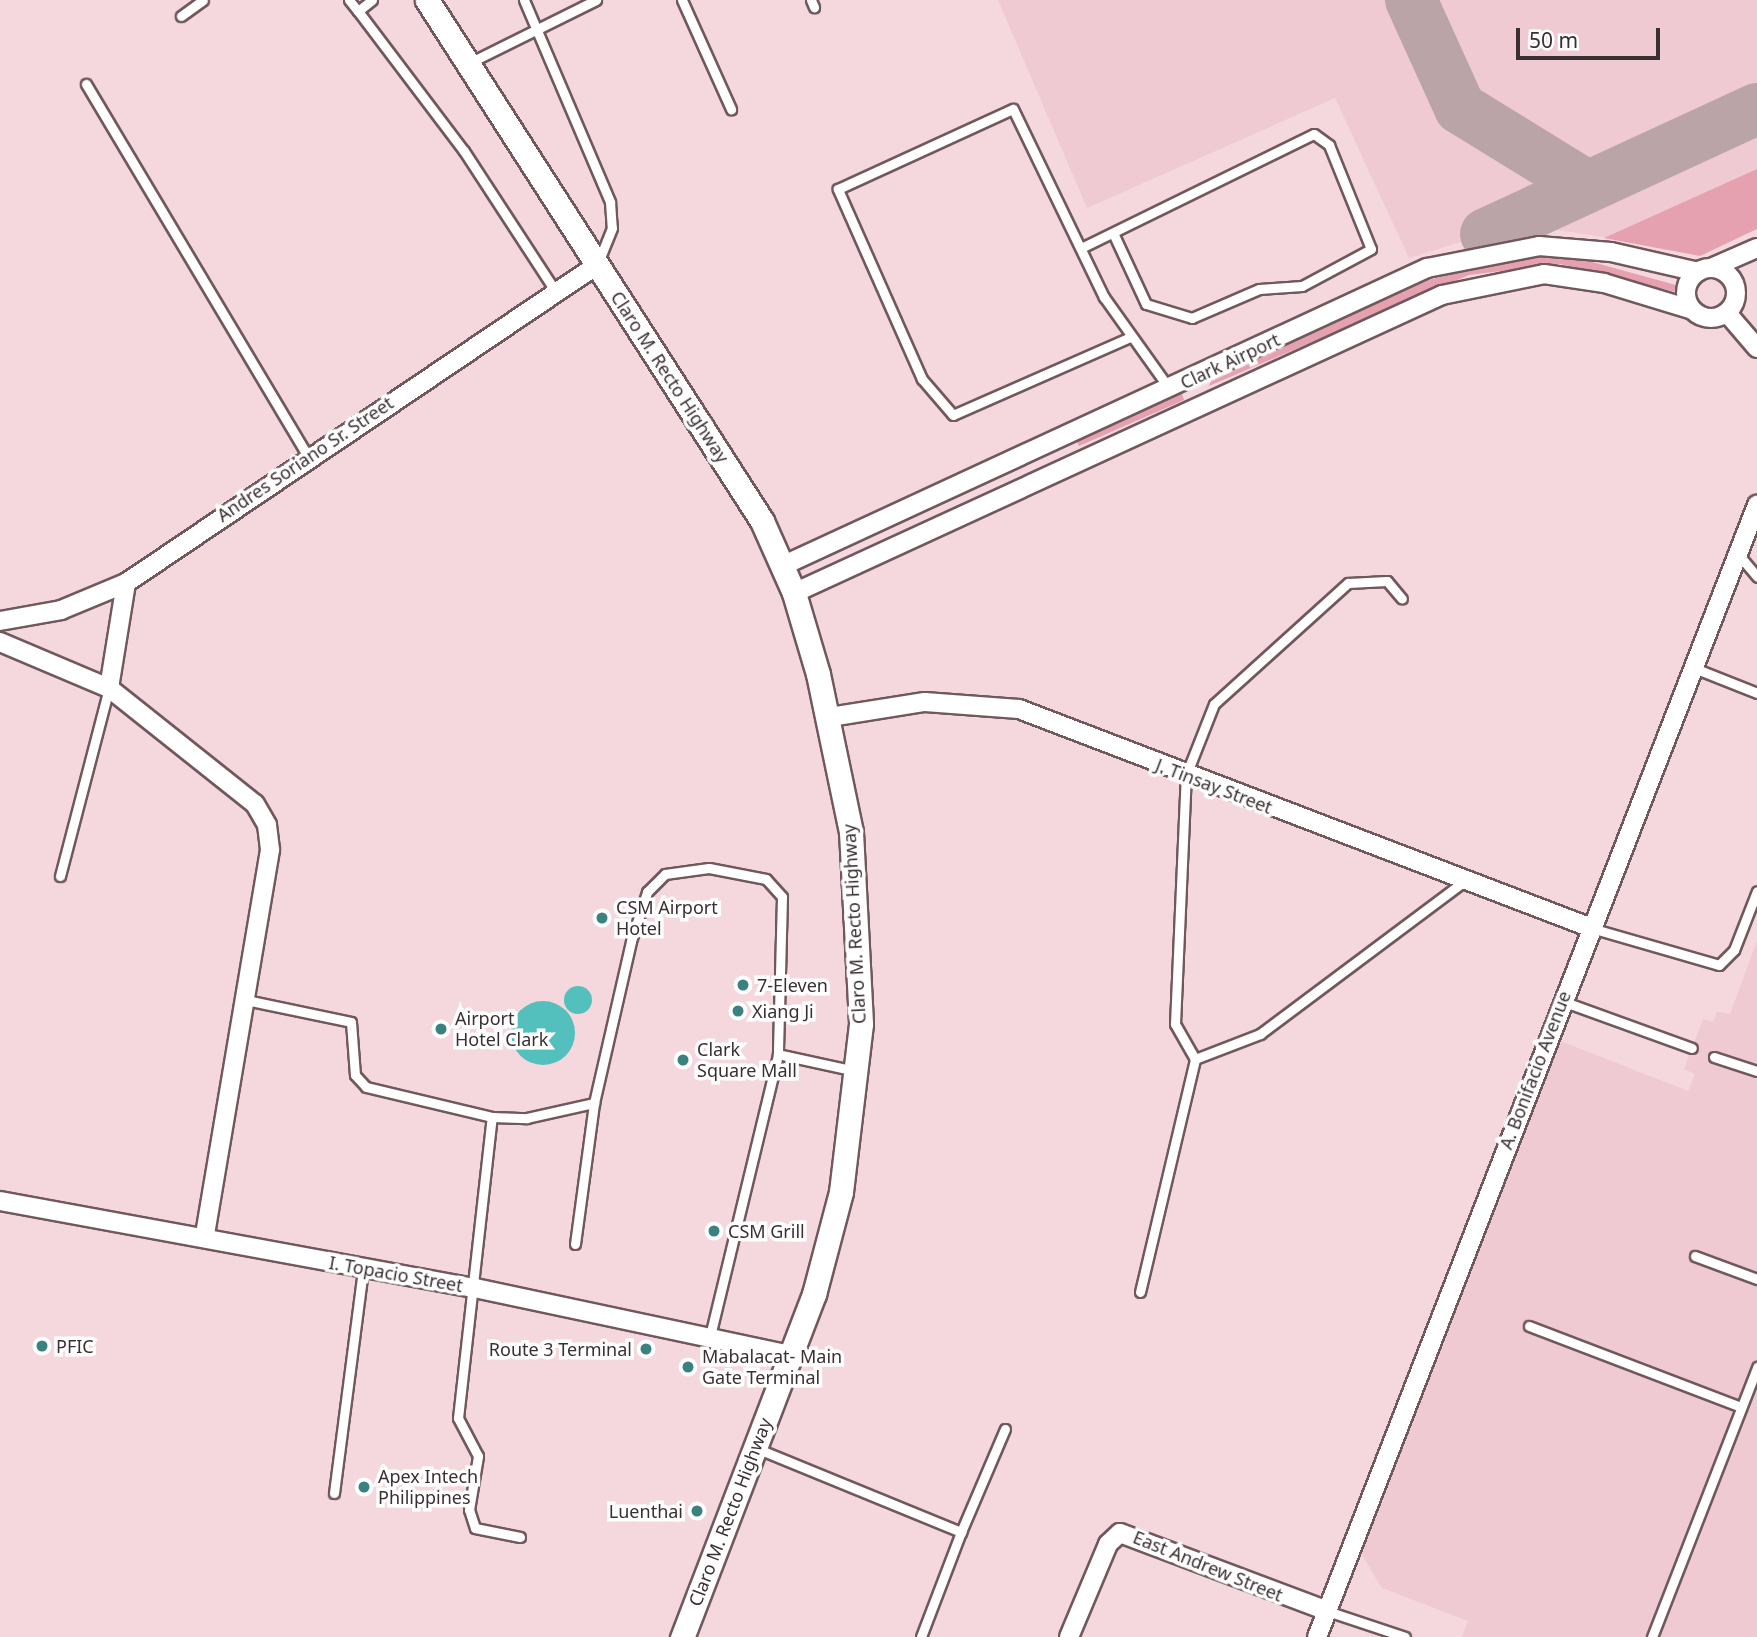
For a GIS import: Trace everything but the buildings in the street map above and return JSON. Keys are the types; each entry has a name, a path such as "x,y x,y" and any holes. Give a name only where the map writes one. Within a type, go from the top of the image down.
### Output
{"main road":[{"name":"Claro M. Recto Highway","path":"427,0 597,265 705,426 782,566 794,593 830,717 851,832 848,1070 829,1242 791,1355 682,1637"}],"street":[{"name":"Clark Airport","path":"782,566 1427,268 1502,248 1574,246 1704,270"},
{"path":"1704,270 1735,283 1736,298 1727,313 1709,319 1690,309 1687,285 1704,270 1757,248"},
{"name":"Andres Soriano Sr. Street","path":"0,621 61,610 126,583 308,457 597,265"},
{"name":"Clark Airport","path":"794,593 1204,405 1477,284 1572,276 1690,309"},
{"path":"1727,313 1757,348"},
{"path":"1191,379 1204,405"},
{"name":"A. Bonifacio Avenue","path":"1317,1637 1589,928 1757,505"},
{"path":"109,688 126,583"},
{"path":"0,642 109,688 255,804 267,825 270,850 205,1236"},
{"name":"J. Tinsay Street","path":"830,717 925,702 996,704 1589,928"},
{"name":"I. Topacio Street","path":"0,1201 205,1236 363,1271 475,1288 791,1355"},
{"name":"East Andrew Street","path":"1069,1637 1108,1544 1120,1533 1327,1611"}],"lane":[{"path":"181,16 203,0"},
{"path":"349,0 464,151 556,292"},
{"path":"358,11 372,0"},
{"path":"524,0 610,202 611,228 597,265"},
{"path":"469,64 536,27 596,0"},
{"path":"682,0 731,109"},
{"path":"86,84 308,457"},
{"path":"1128,338 953,415 922,379 838,189 1013,109 1128,338 1170,389"},
{"path":"1081,248 1314,134 1329,145 1371,249 1302,286 1259,289 1192,318 1146,304 1113,233"},
{"path":"1737,553 1757,577"},
{"path":"1140,1292 1195,1059 1175,1024 1186,775 1214,704 1348,583 1387,581 1402,599"},
{"path":"1691,667 1757,693"},
{"path":"60,876 109,688"},
{"path":"575,1244 594,1102 631,941 647,892 665,874 709,868 766,879 782,897 778,1054 710,1336"},
{"path":"1195,1059 1260,1034 1463,882"},
{"path":"1589,928 1718,965 1734,950 1757,891"},
{"path":"246,1000 351,1022 355,1074 366,1087 492,1118 527,1118 594,1102"},
{"path":"1563,1001 1692,1048"},
{"path":"778,1054 793,1062 848,1070"},
{"path":"1714,1057 1757,1071"},
{"path":"492,1118 475,1288 458,1418 478,1456 469,1510 475,1528 520,1537"},
{"path":"1695,1256 1757,1279"},
{"path":"334,1493 363,1271"},
{"path":"1530,1326 1741,1407"},
{"path":"1652,1637 1757,1367"},
{"path":"921,1637 961,1531 1005,1429"},
{"path":"755,1448 961,1531"},
{"path":"1327,1611 1405,1637"}],"shaded area":[{"path":"998,0 1757,0 1757,205 1663,246 1544,228 1486,234 1409,258 1335,98 1087,208"},
{"path":"1757,169 1757,229 1700,256 1604,238"},
{"path":"1567,255 1683,287 1676,292 1560,264 1469,275 1209,386 1212,377 1429,280 1520,257"},
{"path":"1181,391 1184,400 1079,446 1076,440"},
{"path":"1757,941 1757,1637 1462,1637 1468,1621 1382,1588 1360,1552 1555,1046 1563,1042 1688,1091 1695,1074 1684,1069 1703,1019 1713,1022 1717,1012 1730,1014"}],"water":[{"path":"578,986 588,990 592,1000 588,1010 578,1014 568,1010 564,1000 568,990"},
{"path":"537,1001 549,1001 566,1010 573,1021 573,1045 566,1056 549,1065 537,1065 525,1060 516,1051 511,1039 511,1027 516,1015 525,1006"}],"taxiway":[{"path":"1411,0 1460,108 1587,186"},
{"path":"1486,234 1757,109"}],"place":[{"name":"CSM Airport Hotel","path":"602,918"},
{"name":"7-Eleven","path":"743,985"},
{"name":"Xiang Ji","path":"738,1011"},
{"name":"Airport Hotel Clark","path":"441,1029"},
{"name":"Clark Square Mall","path":"683,1060"},
{"name":"CSM Grill","path":"714,1231"},
{"name":"PFIC","path":"42,1346"},
{"name":"Route 3 Terminal","path":"646,1349"},
{"name":"Mabalacat- Main Gate Terminal","path":"688,1367"},
{"name":"Apex Intech Philippines","path":"364,1487"},
{"name":"Luenthai","path":"697,1511"}]}
